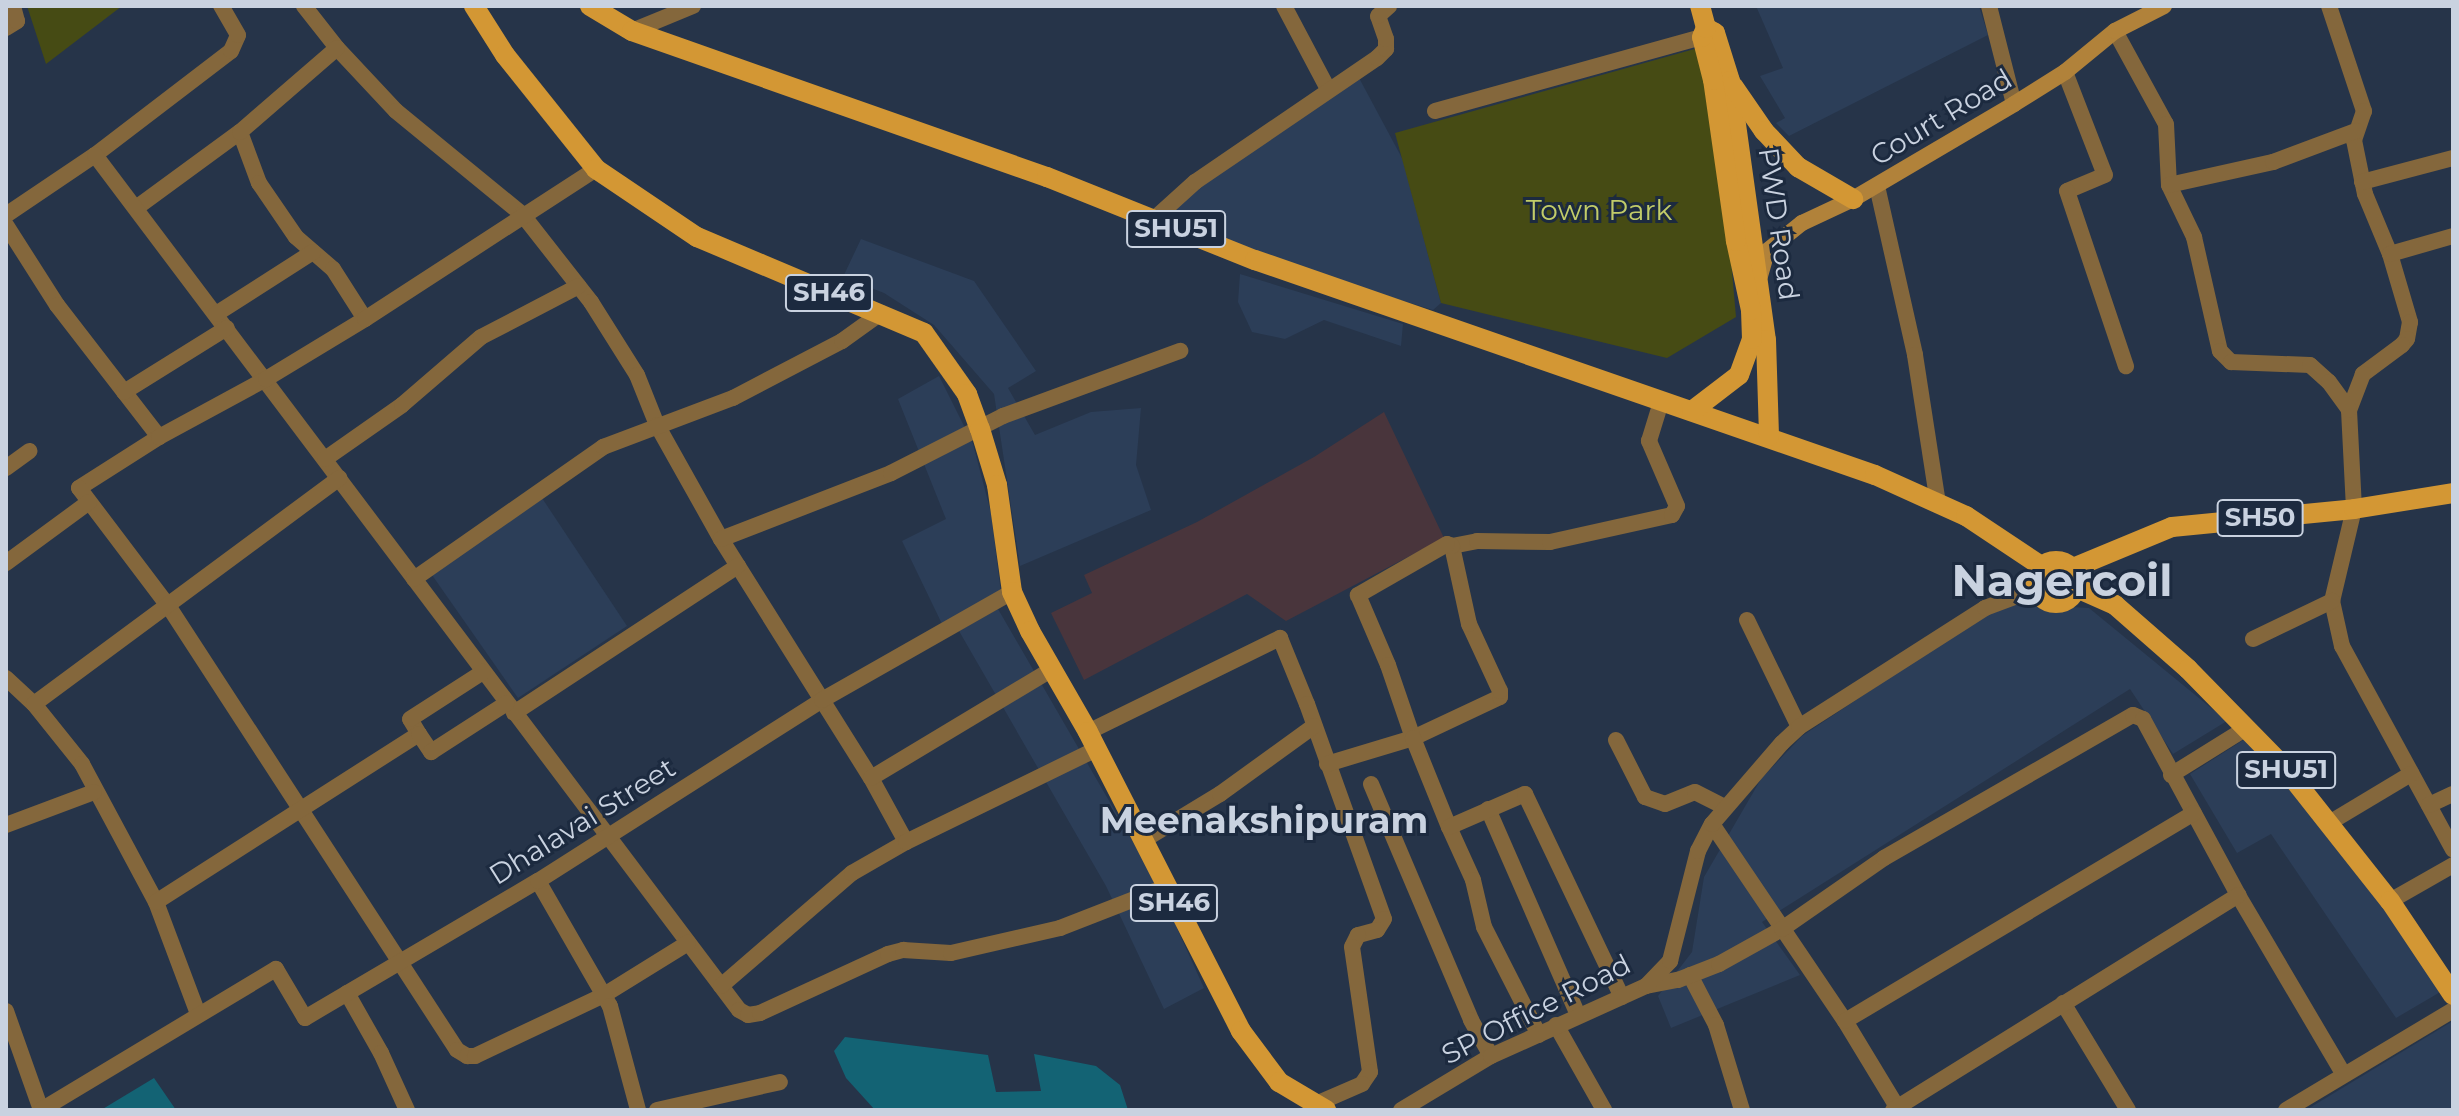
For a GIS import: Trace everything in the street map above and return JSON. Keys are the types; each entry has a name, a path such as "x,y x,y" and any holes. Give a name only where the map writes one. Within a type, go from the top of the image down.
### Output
{"main road":[{"name":"SH46","path":"474,6 505,55 596,169 697,237 924,333 967,394 997,485 1012,592 1051,670 1092,740 1241,1031 1279,1082 1322,1106"},
{"name":"SHU51","path":"590,6 632,31 1047,177 1255,260 1483,337 1661,402 1769,436 1938,503 2012,544 2041,566"},
{"name":"PWD Road","path":"1692,411 1739,375 1752,339 1751,310 1736,241 1707,33 1700,6"},
{"name":"Court Road","path":"1759,281 1767,251 1802,223 1877,186 2014,104 2065,72 2115,31 2164,6"},
{"name":"PWD Road","path":"1707,33 1730,81 1770,378 1769,436"},
{"path":"1730,81 1764,131 1798,167 1853,199"},
{"name":"SH50","path":"2075,578 2172,527 2354,509 2453,493"},
{"path":"2061,560 2075,578 2069,599 2055,603 2042,598 2036,589 2035,579 2041,566 2061,560"},
{"name":"SHU51","path":"2075,578 2115,605 2188,669 2284,767 2390,901 2453,995"}],"street":[{"path":"6,28 17,21 13,6"},
{"path":"6,215 95,155 231,51 238,35 221,6"},
{"path":"304,6 337,48 396,111 522,214 579,286 637,375 657,425 721,539 871,778 906,842"},
{"path":"632,31 693,6"},
{"path":"1284,6 1328,89"},
{"path":"1153,220 1195,182 1386,49 1378,16 1389,6"},
{"path":"1989,6 2014,104"},
{"path":"2329,6 2364,111 2354,140 2362,182 2390,254 2410,331 2402,345 2363,374 2349,410 2354,509 2332,601 2342,646 2453,850"},
{"path":"2115,31 2166,124 2169,185 2194,237 2224,357 2231,362 2310,365 2329,382 2349,410"},
{"path":"1435,111 1707,33"},
{"path":"136,208 240,132 337,48"},
{"path":"2065,72 2105,175 2067,191 2126,366"},
{"path":"2169,185 2273,162 2356,131"},
{"path":"240,132 259,183 296,237 333,269 365,319"},
{"path":"95,155 739,1010 754,1015 888,954 903,950 951,953 1060,928 1165,887"},
{"path":"2362,182 2453,158"},
{"path":"596,169 522,214 365,319 266,379 159,437 79,488 169,607 457,1050 467,1056 475,1056 604,995 688,943"},
{"path":"1877,186 1915,355 1938,503"},
{"path":"6,225 57,305 159,437"},
{"path":"2390,254 2453,236"},
{"path":"216,314 313,252"},
{"path":"325,459 402,405 481,337 579,286"},
{"path":"414,579 603,447 733,398 842,341 881,313"},
{"path":"124,392 227,328"},
{"path":"721,539 891,473 1003,416 1180,351"},
{"path":"1539,1035 1484,927 1473,880 1413,738 1358,595 1447,544 1452,546 1477,541 1550,542 1672,515 1677,506 1649,441 1661,402"},
{"path":"6,468 29,451"},
{"path":"34,704 169,607 339,478"},
{"path":"6,563 89,502"},
{"path":"1327,764 1413,738 1496,701 1501,695 1469,624 1452,546"},
{"path":"483,672 410,719 431,752 510,708 738,566"},
{"name":"SP Office Road","path":"1401,1110 1491,1056 1646,986 1670,961 1698,851 1712,824 1724,807 1799,727 1985,608 2036,589"},
{"name":"Dhalavai Street","path":"198,1014 276,969 305,1018 400,959 538,881 822,700 1012,592"},
{"path":"2253,639 2332,601"},
{"path":"1747,620 1799,727"},
{"path":"721,986 852,873 1280,638 1384,919 1377,930 1358,935 1352,947 1370,1072 1362,1084 1322,1106"},
{"path":"871,778 1051,670"},
{"path":"6,678 34,704 82,764 94,792 156,902 198,1014 152,1046 41,1110 6,1011"},
{"path":"1646,986 1719,964 1782,929 1884,858 2131,715 2143,719 2238,895 2343,1073"},
{"path":"1144,840 1220,794 1314,726"},
{"path":"2171,775 2245,729"},
{"path":"156,902 419,734"},
{"path":"1616,740 1645,797 1665,804 1695,792 1724,807"},
{"path":"2329,823 2411,774"},
{"path":"1371,784 1471,1020 1491,1056"},
{"path":"6,825 94,792"},
{"path":"1449,827 1525,794 1622,997"},
{"path":"2429,805 2453,794"},
{"path":"1488,809 1578,1015"},
{"path":"1845,1021 2194,813"},
{"path":"1712,824 1845,1021 1896,1109 2238,895"},
{"path":"2390,901 2453,865"},
{"path":"538,881 604,995 622,1042 638,1110"},
{"path":"1690,975 1716,1025 1742,1110"},
{"path":"347,993 381,1053 407,1110"},
{"path":"2063,1003 2128,1110"},
{"path":"2286,1110 2308,1104 2343,1073 2453,1010"},
{"path":"1556,1025 1604,1110"},
{"path":"657,1110 780,1082"}],"shaded area":[{"path":"1756,6 1979,6 1988,35 1789,136 1776,123 1785,118 1760,76 1783,68"},
{"path":"1358,76 1403,160 1441,303 1433,310 1311,273 1169,216 1196,184"},
{"path":"861,239 974,281 1036,371 1008,388 1035,435 1091,412 1141,408 1136,465 1151,510 1020,566 994,394 934,325 884,293 843,277"},
{"path":"1240,274 1403,324 1401,346 1324,320 1285,339 1252,332 1238,302"},
{"path":"939,376 973,444 991,513 1001,593 943,626 902,541 946,519 898,399"},
{"path":"1384,412 1444,538 1286,621 1247,594 1084,680 1051,613 1092,593 1084,575 1197,522 1314,457"},
{"path":"542,498 627,626 518,698 432,575"},
{"path":"2002,603 2089,608 2227,721 2173,754 2130,689 1762,922 1800,975 1671,1028 1658,996 1692,952 1704,877 1761,779 1802,736"},
{"path":"998,609 1156,882 1204,988 1164,1009 1106,886 959,631"},
{"path":"2245,739 2353,859 2442,991 2396,1018 2271,834 2237,853 2190,774"},
{"path":"2453,1021 2453,1110 2306,1110"},
{"path":"845,1037 988,1055 996,1092 1041,1091 1034,1054 1096,1066 1120,1085 1128,1110 875,1110 846,1078 834,1051"},
{"path":"154,1078 176,1110 101,1110"}],"green space":[{"path":"27,6 122,6 46,64"},
{"name":"Town Park","path":"1698,48 1719,123 1736,317 1667,358 1441,303 1395,133"}],"district":[{"name":"Nagercoil","path":"2062,580"},
{"name":"Meenakshipuram","path":"1264,821"}]}
